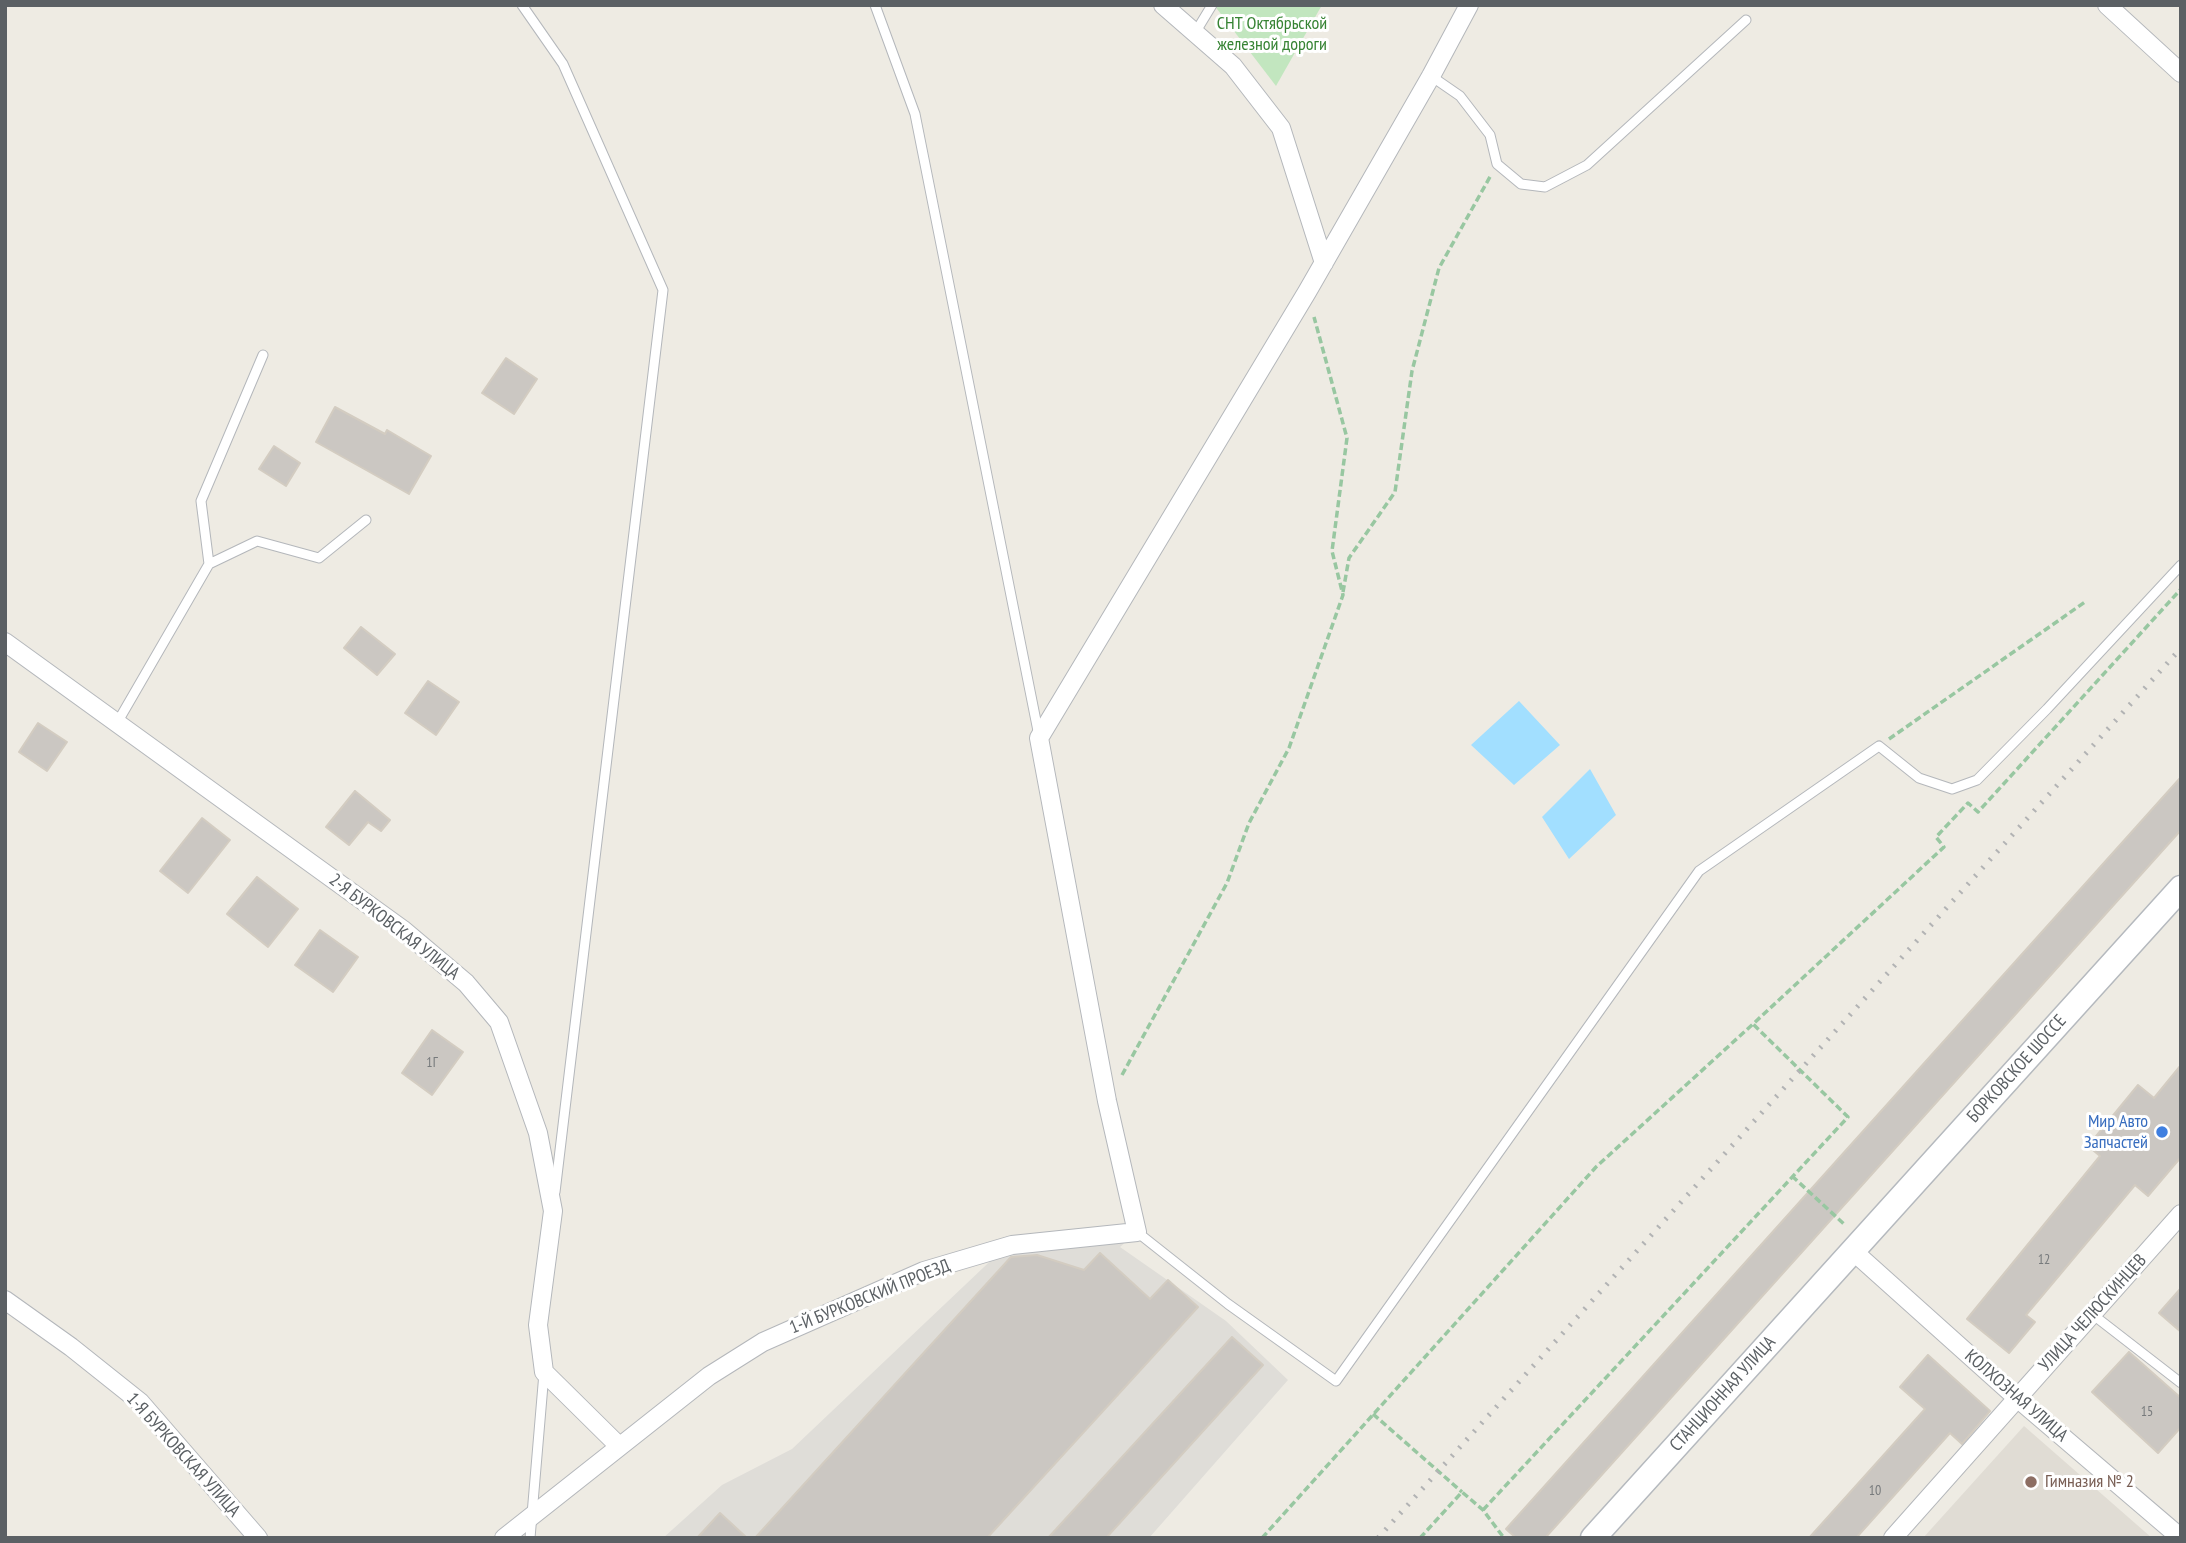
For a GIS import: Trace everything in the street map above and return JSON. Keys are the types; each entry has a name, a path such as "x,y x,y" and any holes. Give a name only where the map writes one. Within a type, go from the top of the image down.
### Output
{"main road":[{"name":"БОРКОВСКОЕ ШОССЕ","path":"1858,1246 2181,888"},
{"name":"СТАНЦИОННАЯ УЛИЦА","path":"1593,1538 1858,1246"}],"street":[{"path":"1163,5 1233,66 1282,128 1324,263"},
{"path":"1137,1232 1107,1101 1039,738 1307,292 1432,76 1469,5"},
{"path":"2107,5 2181,73"},
{"name":"2-Я БУРКОВСКАЯ УЛИЦА","path":"5,642 402,929 466,983 499,1022 538,1133 553,1211 538,1325 544,1372"},
{"name":"УЛИЦА ЧЕЛЮСКИНЦЕВ","path":"1893,1538 2181,1214"},
{"name":"1-Й БУРКОВСКИЙ ПРОЕЗД","path":"504,1538 709,1376 763,1342 924,1271 1012,1245 1137,1232"},
{"name":"КОЛХОЗНАЯ УЛИЦА","path":"1858,1246 2017,1398 2180,1538"},
{"name":"1-Я БУРКОВСКАЯ УЛИЦА","path":"5,1300 71,1347 140,1402 258,1538"},
{"path":"544,1372 619,1446"}],"lane":[{"path":"522,5 563,64 663,290 553,1211"},
{"path":"875,5 915,114 1039,738"},
{"path":"1195,33 1212,5"},
{"path":"1432,76 1460,96 1490,135 1497,164 1521,184 1545,187 1587,165 1746,20"},
{"path":"209,564 201,501 263,355"},
{"path":"117,723 209,564 257,541 319,558 366,520"},
{"path":"1137,1232 1228,1304 1336,1381 1699,871 1879,746 1919,778 1952,789 1977,780 2181,565"},
{"path":"2092,1314 2181,1383"},
{"path":"530,1538 544,1372"}],"path":[{"path":"1107,1101 1227,883 1249,823 1289,748 1343,594 1349,558 1395,492 1412,371 1438,268 1497,164"},
{"path":"1307,292 1348,438 1332,551 1343,594"},
{"path":"1262,1538 1596,1167 1944,847 1936,837 1968,803 1978,812 2181,589"},
{"path":"1879,746 2085,602"},
{"path":"1483,1510 1848,1117 1753,1024"},
{"path":"1792,1176 1858,1246"},
{"path":"1373,1414 1483,1510 1504,1538"},
{"path":"1420,1538 1462,1492"}],"shaded area":[{"path":"1137,1232 1120,1247 1226,1321 1288,1380 1149,1538 663,1538 722,1485 792,1449 1003,1249"},
{"name":"Гимназия № 2","path":"2024,1426 2152,1538 1923,1538"}],"green space":[{"name":"СНТ Октябрьской железной дороги","path":"1214,5 1322,5 1276,86"}],"water":[{"path":"1519,701 1560,745 1514,785 1471,745"},
{"path":"1590,769 1616,815 1569,859 1542,817"}],"building":[{"path":"506,358 537,379 514,414 482,393"},
{"path":"335,407 385,434 387,430 431,456 409,494 316,442"},
{"path":"274,446 300,463 286,486 259,469"},
{"path":"361,627 395,654 377,675 344,648"},
{"path":"428,681 459,702 436,735 405,713"},
{"path":"38,723 67,742 47,771 19,752"},
{"path":"2181,777 2181,830 1545,1538 1516,1538 1506,1529"},
{"path":"355,791 390,820 381,831 368,822 349,845 326,827"},
{"path":"202,818 230,840 188,893 160,871"},
{"path":"257,877 298,909 268,947 227,914"},
{"path":"320,930 358,957 333,992 295,965"},
{"path":"432,1030 463,1052 432,1095 402,1073"},
{"path":"2181,1065 2181,1157 2148,1196 2135,1185 2026,1315 2035,1322 2009,1353 1967,1319 2100,1156 2088,1146 2138,1085 2154,1098"},
{"path":"1100,1253 1150,1299 1168,1280 1198,1307 987,1538 755,1538 1011,1257 1037,1255 1084,1270"},
{"path":"2181,1288 2181,1332 2159,1313"},
{"path":"1232,1337 1263,1365 1106,1538 1048,1538"},
{"path":"2129,1352 2181,1398 2181,1427 2158,1453 2092,1392"},
{"path":"1928,1355 1990,1411 1962,1444 1950,1433 1856,1538 1809,1538 1925,1409 1900,1387"},
{"path":"720,1513 747,1538 697,1538"}],"railway":[{"path":"1378,1538 2181,648"}],"place":[{"name":"Мир Авто Запчастей","path":"2162,1132"},
{"name":"Гимназия № 2","path":"2031,1482"}]}
